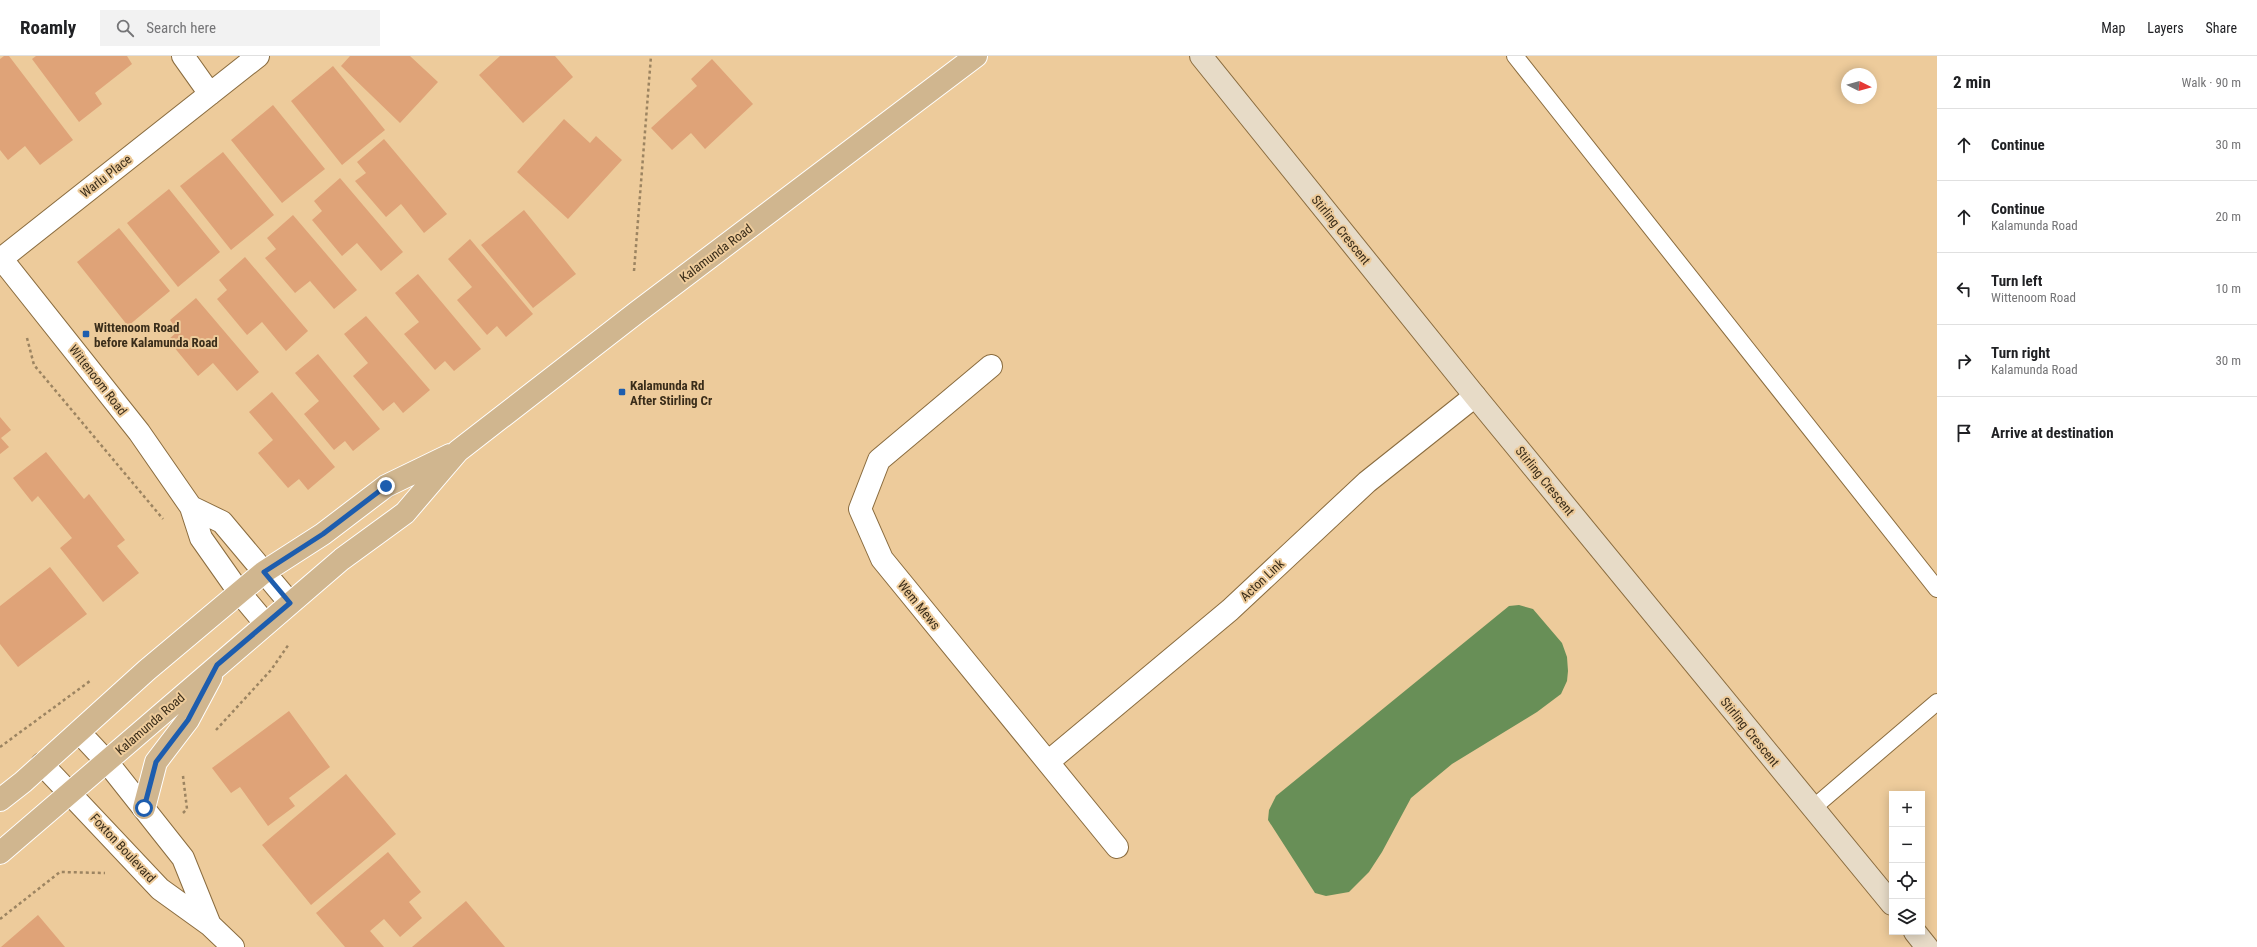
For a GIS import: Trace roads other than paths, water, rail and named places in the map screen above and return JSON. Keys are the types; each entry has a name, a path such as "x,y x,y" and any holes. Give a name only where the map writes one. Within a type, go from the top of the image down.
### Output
{"main road":[{"name":"Kalamunda Road","path":"0,853 342,558 405,513 458,452 636,313 976,56"},
{"name":"Stirling Crescent","path":"1201,56 1475,396 1889,900"},
{"name":"Kalamunda Road","path":"0,800 79,732 147,670 264,572 323,534 386,486 458,452"},
{"path":"144,808 156,762 188,720 217,665"},
{"path":"1917,935 1927,947"}],"street":[{"path":"183,56 210,94"},
{"name":"Warlu Place","path":"1,258 258,56"},
{"name":"Wittenoom Road","path":"1,258 139,432 190,507 201,538 239,592 265,623"},
{"name":"Wem Mews","path":"991,366 879,460 860,509 882,559 1117,847"},
{"name":"Acton Link","path":"1048,762 1230,610 1367,482 1475,396"},
{"path":"190,507 222,522 290,603"},
{"name":"Foxton Boulevard","path":"79,732 107,762 182,858 210,925"},
{"name":"Foxton Boulevard","path":"42,764 160,889 210,925 233,947"}],"lane":[{"path":"1515,56 1937,589"},
{"path":"1813,808 1937,702"}],"place":[{"name":"Wittenoom Road before Kalamunda Road","path":"86,334"},
{"name":"Kalamunda Rd After Stirling Cr","path":"622,392"}]}
